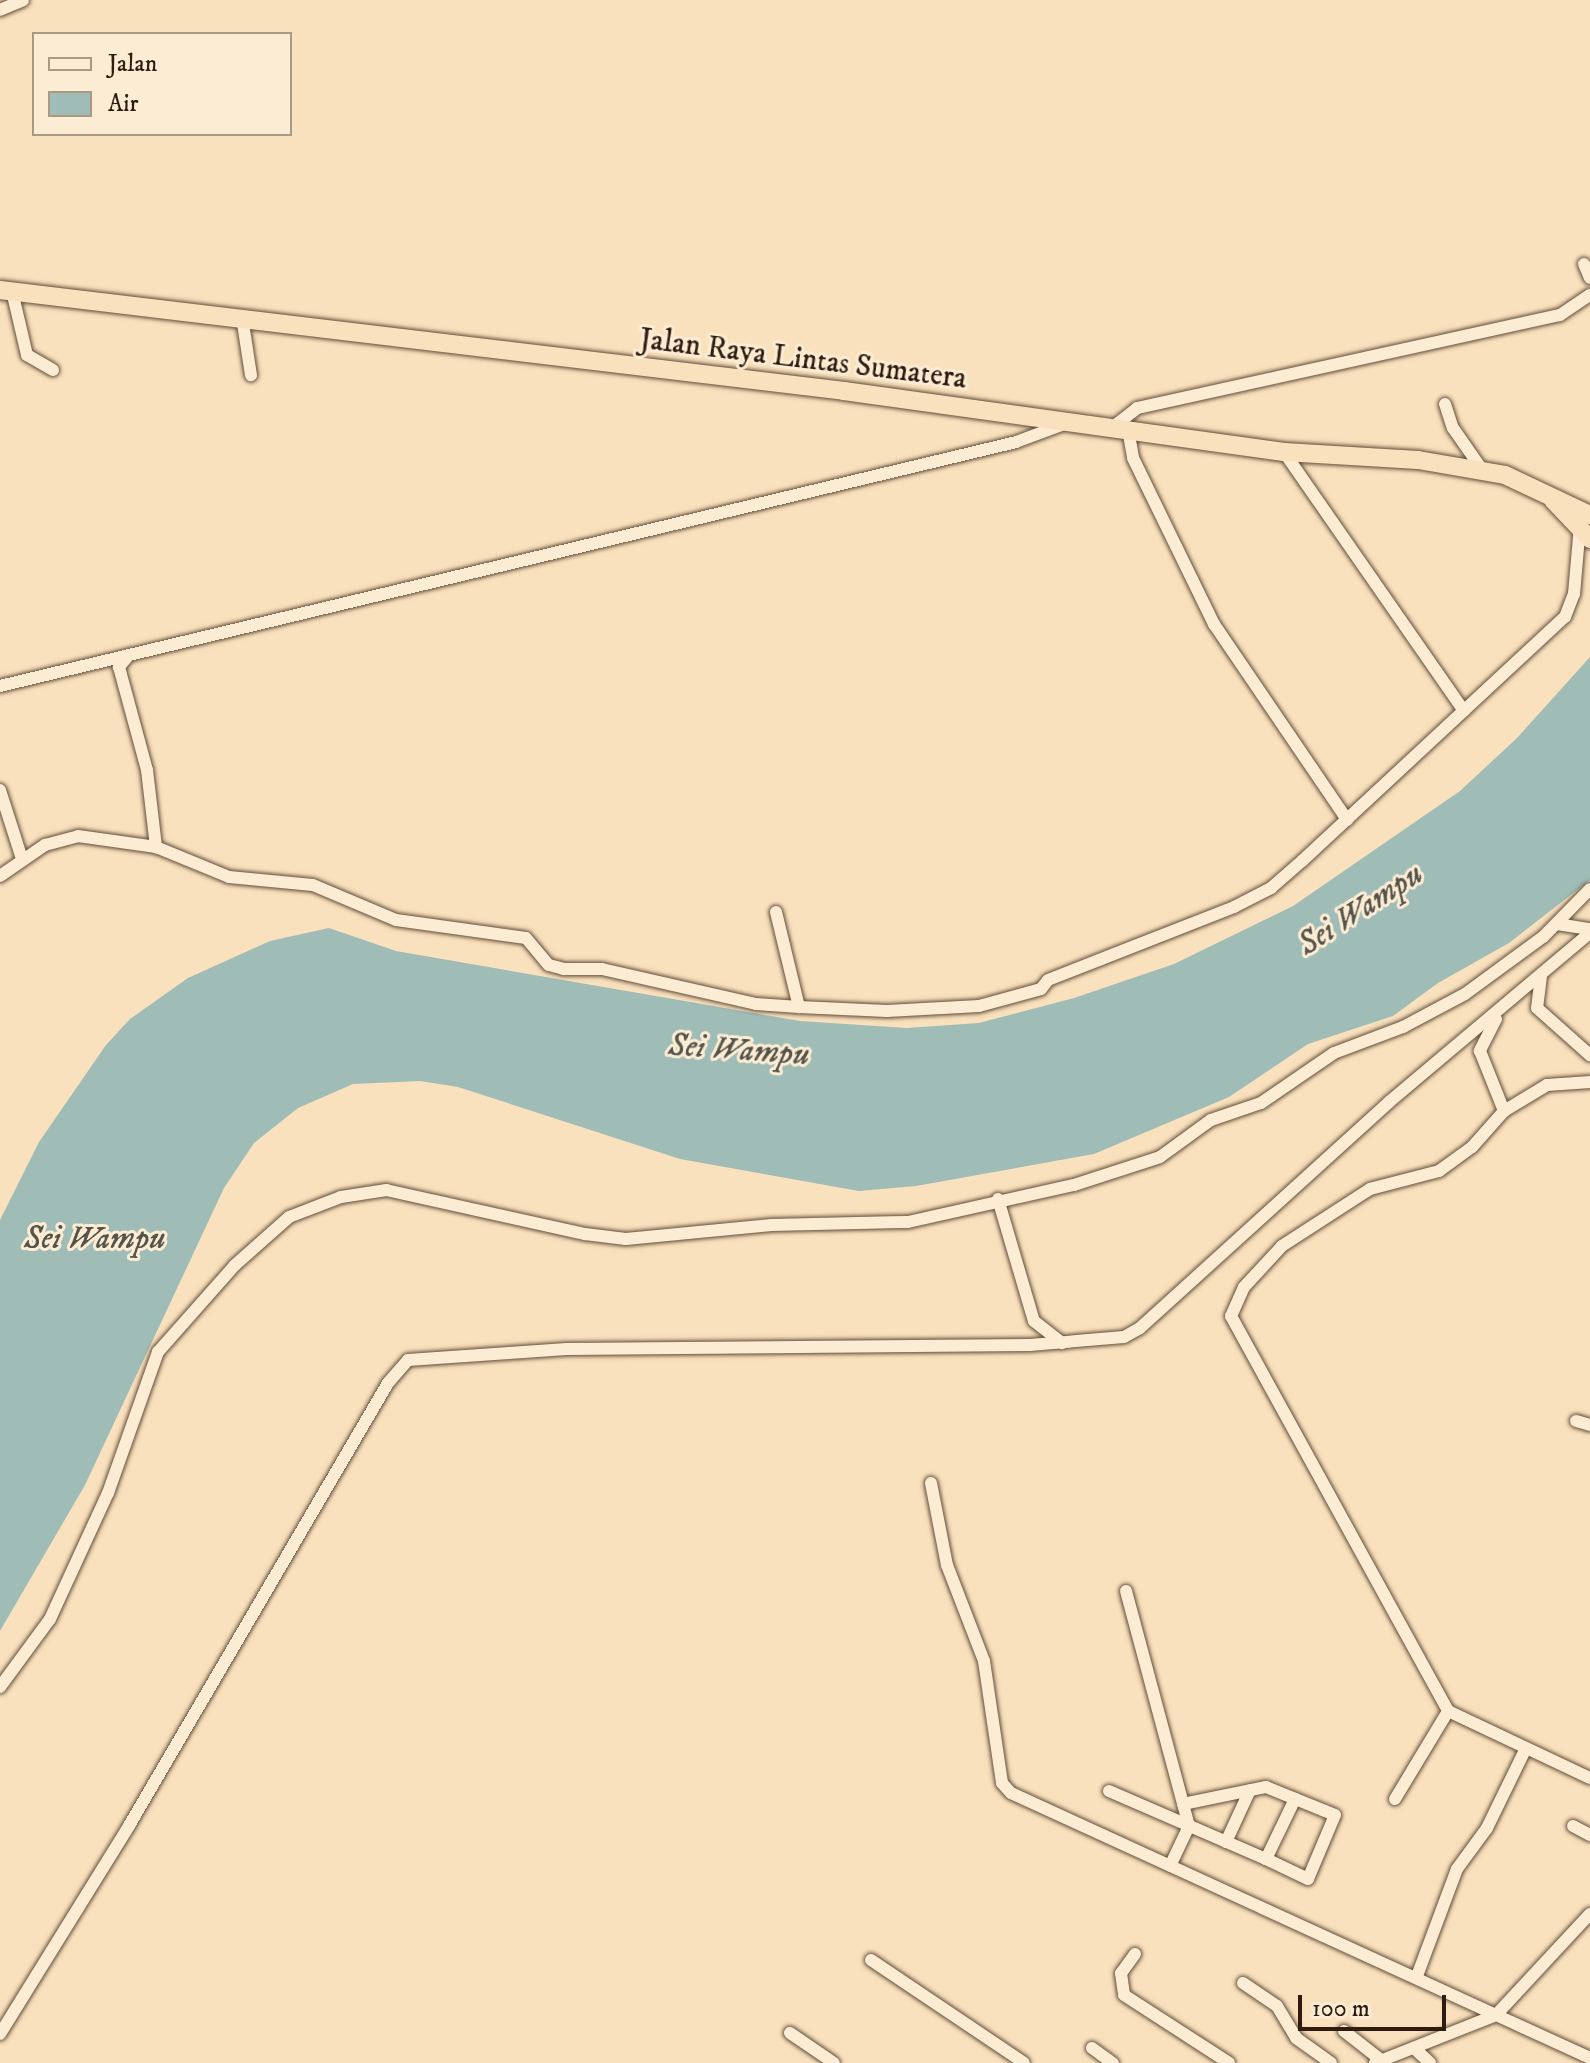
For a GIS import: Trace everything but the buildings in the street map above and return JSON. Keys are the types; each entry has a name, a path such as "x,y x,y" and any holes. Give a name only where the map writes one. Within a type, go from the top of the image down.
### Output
{"highway":[{"name":"Jalan Raya Lintas Sumatera","path":"6,291 242,317 1121,428 1284,452 1418,460 1483,471 1543,489 1585,523"}],"street":[{"path":"0,10 23,0"},
{"path":"1584,264 1590,278"},
{"path":"6,291 27,355 53,370"},
{"path":"1347,820 1214,624 1121,428 1137,408 1560,315 1590,295"},
{"path":"242,317 251,375"},
{"path":"1445,404 1453,428 1483,471"},
{"path":"0,686 1016,442 1071,422"},
{"path":"1284,452 1464,711"},
{"path":"0,876 45,845 78,836 156,847 229,877 313,885 396,920 526,938 549,965 564,969 602,969 756,1004 887,1011 979,1006 1041,989 1048,980 1271,888 1347,820 1405,760 1464,711 1565,617 1574,594 1585,523"},
{"path":"132,653 119,667 147,770 156,847"},
{"path":"0,790 22,859"},
{"path":"0,1687 50,1619 108,1493 158,1352 235,1265 289,1217 353,1194 386,1190 585,1234 626,1239 771,1225 908,1222 998,1199 1074,1185 1160,1157 1211,1120 1261,1103 1334,1053 1403,1027 1465,994 1557,924 1590,889"},
{"path":"776,912 799,1007"},
{"path":"1557,924 1590,931"},
{"path":"0,2034 146,1797 388,1383 408,1360 567,1349 1112,1340 1140,1328 1378,1111 1590,931"},
{"path":"1541,974 1537,1008 1588,1047"},
{"path":"1504,1111 1480,1051 1483,1037 1507,1004"},
{"path":"1590,1082 1547,1085 1504,1111 1450,1165 1370,1189 1282,1246 1244,1287 1231,1312 1247,1351 1359,1542 1448,1711 1525,1750 1590,1778"},
{"path":"998,1199 1034,1321 1062,1343"},
{"path":"1576,1421 1590,1425"},
{"path":"931,1483 947,1565 984,1661 1002,1783 1019,1798 1301,1929 1417,1976 1590,2058"},
{"path":"1126,1591 1189,1826 1170,1866"},
{"path":"1395,1799 1448,1711"},
{"path":"1417,1976 1457,1869 1487,1828 1525,1750"},
{"path":"1109,1791 1308,1879 1335,1815 1266,1787 1183,1804"},
{"path":"1226,1842 1250,1790"},
{"path":"1266,1859 1295,1799"},
{"path":"1573,1826 1590,1835"},
{"path":"1344,2031 1378,2062 1496,2015 1590,1914"},
{"path":"1135,1954 1121,1973 1124,1995 1229,2063"},
{"path":"871,1960 1024,2063"},
{"path":"1243,1983 1277,2006 1296,2038 1331,2063"},
{"path":"790,2033 834,2063"},
{"path":"1092,2048 1113,2063"},
{"path":"1414,2048 1430,2063"}],"water":[{"name":"Sei Wampu","path":"1590,657 1590,880 1509,943 1438,983 1393,1016 1308,1044 1229,1097 1094,1154 916,1186 859,1191 680,1159 458,1087 420,1081 353,1084 298,1108 254,1143 224,1188 85,1485 0,1631 0,1220 39,1142 106,1045 130,1019 188,978 270,941 329,928 396,951 800,1021 907,1028 979,1023 1074,998 1174,964 1293,906 1460,791 1517,738"}]}
